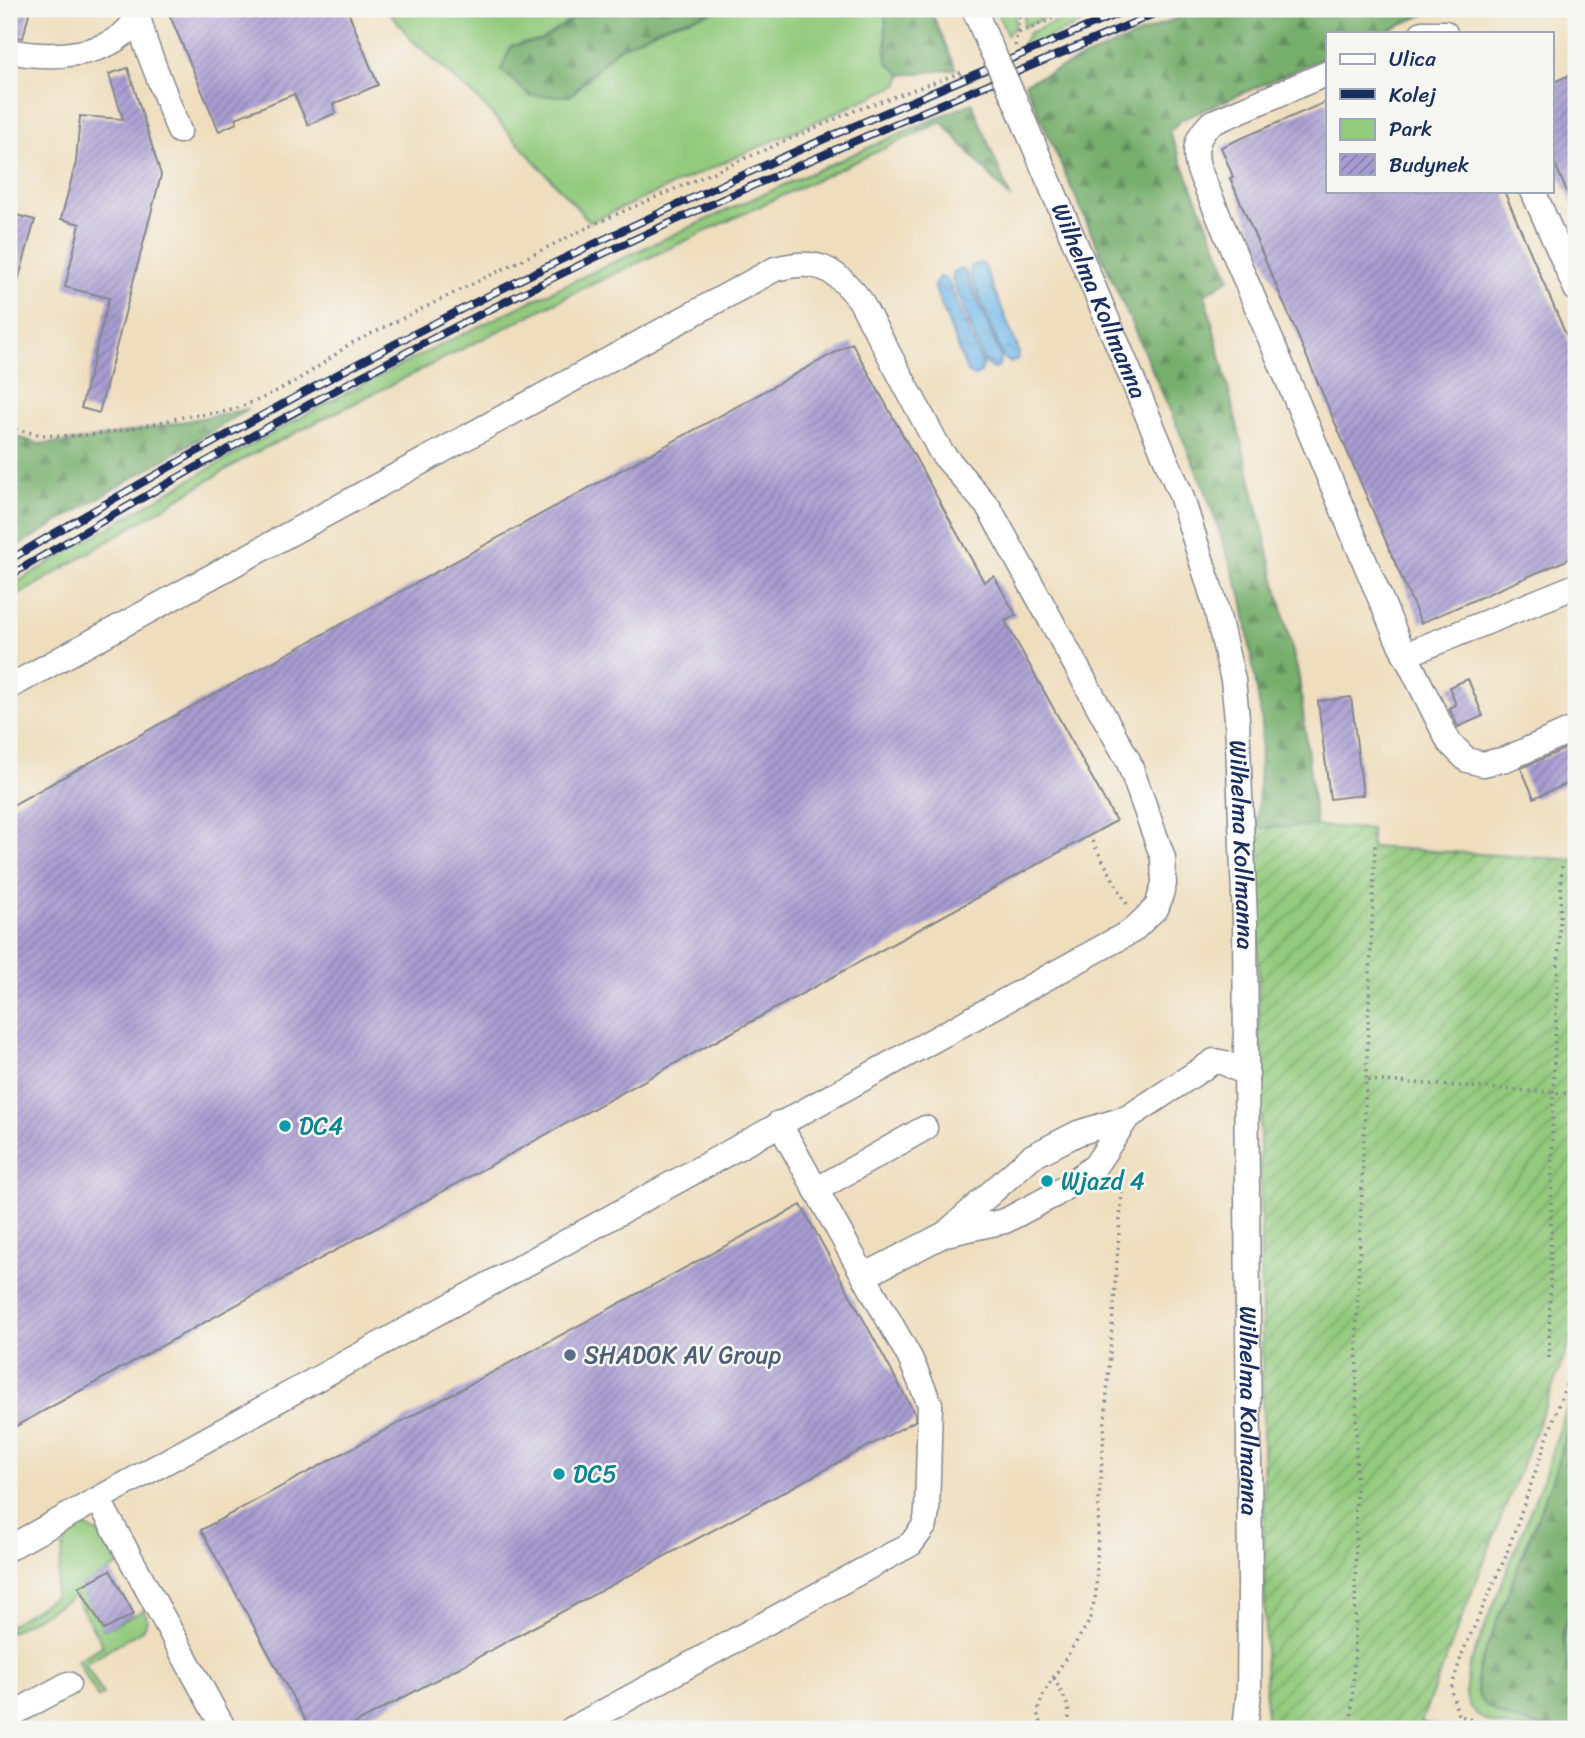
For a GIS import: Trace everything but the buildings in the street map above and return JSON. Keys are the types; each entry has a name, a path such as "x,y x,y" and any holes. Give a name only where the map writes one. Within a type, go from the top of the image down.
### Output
{"street":[{"name":"Wilhelma Kollmanna","path":"974,9 1181,495 1229,661 1237,718 1243,812 1247,1074 1250,1586 1249,1692 1245,1729"},
{"path":"9,51 34,56 76,52 121,37 131,28 136,13"},
{"path":"136,13 179,131"},
{"path":"1326,74 1210,123 1198,139 1194,155 1405,654 1449,742 1467,761 1483,764 1506,759 1576,728"},
{"path":"1533,192 1576,289"},
{"path":"9,687 775,269 798,263 824,267 844,279 860,300 941,452 989,508 1128,760 1163,858 1164,884 1157,907 1132,931 9,1548"},
{"path":"1405,654 1576,586"},
{"path":"945,1234 1031,1157 1078,1133 1127,1118 1214,1061 1225,1063 1247,1074"},
{"path":"864,1276 945,1234 975,1225 1005,1221 1056,1194 1095,1166 1127,1118"},
{"path":"572,1729 911,1544 920,1534 927,1512 930,1404 910,1358 779,1123"},
{"path":"816,1190 925,1128"},
{"path":"98,1499 223,1729"},
{"path":"9,1716 68,1684"}],"path":[{"path":"1014,47 1019,33 1021,9"},
{"path":"1019,33 1075,9"},
{"path":"9,427 36,436 98,436 180,418 230,411 312,374 348,345 599,222 854,111 963,72"},
{"path":"1091,841 1132,913"},
{"path":"1351,1729 1355,1637 1357,1317 1375,845"},
{"path":"1549,1359 1553,1092 1562,865"},
{"path":"1368,1080 1576,1094"},
{"path":"1044,1729 1038,1716 1039,1706 1089,1622 1096,1594 1099,1500 1124,1160"},
{"path":"1497,1729 1458,1715 1451,1689 1461,1654 1523,1510 1576,1356"},
{"path":"1054,1678 1069,1709 1070,1720 1065,1729"}],"green space":[{"path":"387,9 612,9 574,18 541,40 511,46 570,96 616,50 664,26 723,9 885,9 887,62 902,75 898,85 590,222 480,101 412,40"},
{"path":"612,9 723,9 664,26 616,50 570,96 530,96 501,70 511,46 541,40 574,18"},
{"path":"885,9 930,9 956,69 902,75 887,62"},
{"path":"996,9 1015,9 1015,27 1007,35"},
{"path":"1025,9 1065,9 1023,27"},
{"path":"1085,9 1115,9 1019,50 1029,33"},
{"path":"1198,9 1437,9 1383,32 1326,32 1326,57 1181,120 1169,132 1230,278 1205,294 1299,677 1316,826 1257,828 1262,722 1242,598 1204,487 1025,83"},
{"path":"972,103 1011,199 942,122 919,132 920,125"},
{"path":"920,125 919,132 584,288 249,456 9,601 9,587 226,459 358,387 637,251"},
{"path":"249,409 9,551 9,434 39,444 87,440"},
{"path":"1316,826 1371,829 1371,847 1576,860 1576,1327 1421,1722 1448,1729 1266,1729 1257,828"},
{"path":"1576,1381 1576,1403 1551,1483 1479,1667 1478,1684 1481,1697 1488,1706 1508,1718 1550,1729 1499,1725 1477,1715 1470,1706 1466,1694 1469,1667 1543,1479"},
{"path":"1576,1403 1576,1595 1562,1632 1570,1674 1576,1689 1576,1729 1537,1725 1506,1717 1484,1703 1478,1694 1477,1684 1479,1667 1551,1483"},
{"path":"83,1525 101,1535 120,1565 80,1587 104,1630 144,1610 147,1619 139,1632 85,1663 103,1695 98,1698 77,1660 103,1646 75,1596 9,1633 9,1626 54,1597 64,1544 73,1528"},
{"path":"1576,1595 1576,1689 1566,1665 1563,1642 1567,1619"}],"water":[{"path":"980,263 984,265 1019,351 1018,358 1011,363 1003,357 970,273 972,266"},
{"path":"962,269 966,272 1001,357 998,367 993,369 985,363 952,279 954,272"},
{"path":"939,277 947,279 983,365 980,374 974,376 967,371 934,286"}],"railway":[{"path":"9,560 301,394 525,278 665,210 797,151 1129,9"},
{"path":"9,576 304,407 530,289 746,189 1166,9"}],"place":[{"name":"DC4","path":"285,1126"},
{"name":"Wjazd 4","path":"1047,1181"},
{"name":"SHADOK AV Group","path":"570,1355"},
{"name":"DC5","path":"559,1474"}]}
